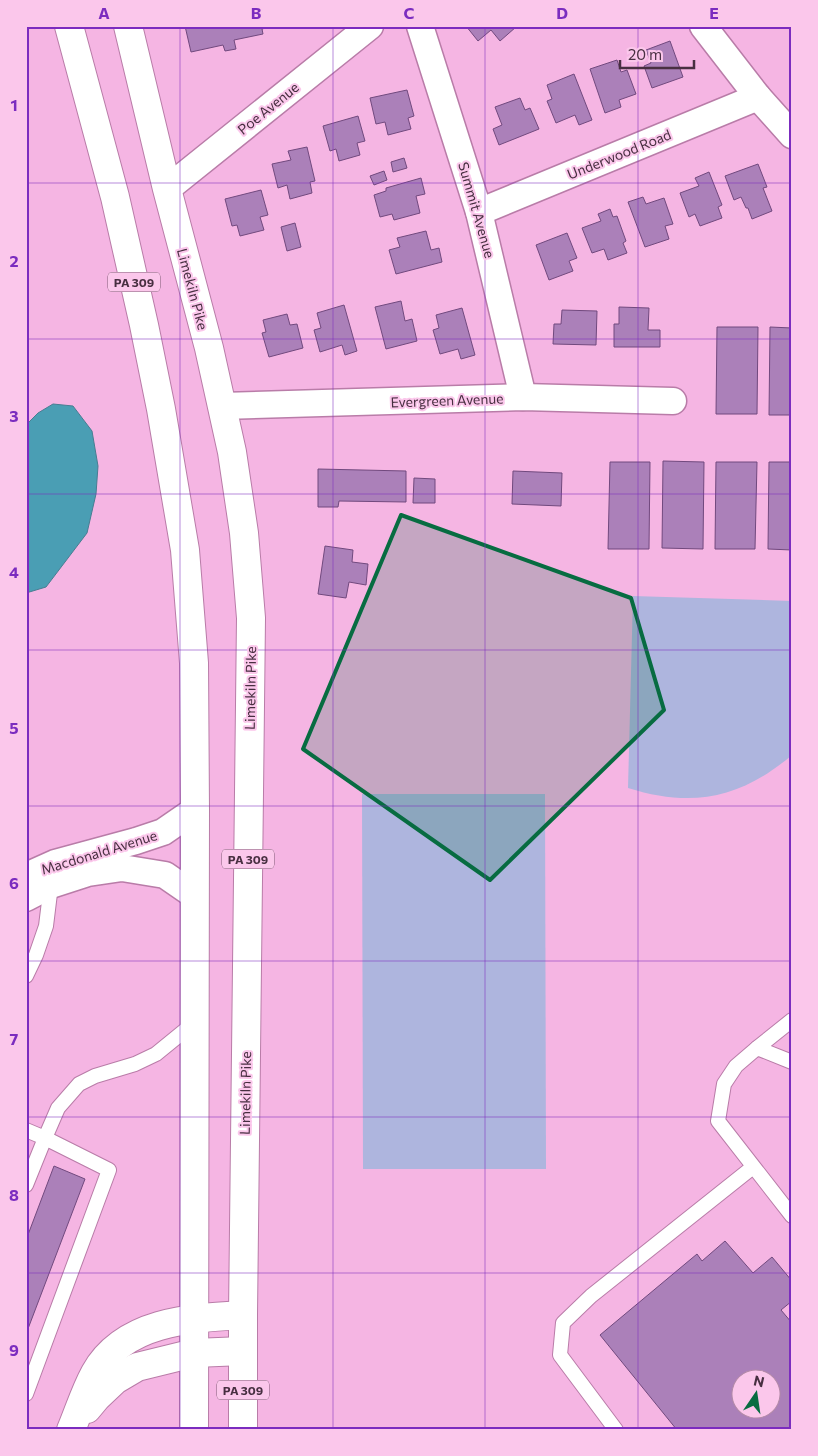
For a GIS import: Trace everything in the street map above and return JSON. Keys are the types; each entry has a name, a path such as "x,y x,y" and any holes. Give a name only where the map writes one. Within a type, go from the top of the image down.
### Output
{"main road":[{"name":"PA 309","path":"69,26 115,197 144,325 161,409 185,550 194,663 194,1430"},
{"name":"Limekiln Pike","path":"128,26 167,189 209,348 232,452 244,533 251,618 243,1315"},
{"name":"PA 309","path":"243,1315 243,1430"},
{"path":"72,1430 95,1373 108,1356 123,1343 148,1329 195,1318 243,1315"},
{"path":"72,1430 97,1397 115,1380 137,1367 194,1353 242,1351"}],"street":[{"name":"Poe Avenue","path":"167,189 370,26"},
{"name":"Summit Avenue","path":"420,26 479,212 523,397"},
{"path":"702,26 758,97 792,135"},
{"name":"Underwood Road","path":"479,212 758,97"},
{"name":"Evergreen Avenue","path":"222,406 523,397 673,401"},
{"name":"Macdonald Avenue","path":"26,876 55,863 163,832 195,810"},
{"name":"Macdonald Avenue","path":"26,898 51,885 88,873 122,868 166,875 194,895"}],"lane":[{"path":"26,976 46,926 51,885"},
{"path":"792,1020 736,1066 724,1084 718,1121 792,1216"},
{"path":"26,1184 58,1108 80,1084 95,1076 135,1064 156,1054 194,1023"},
{"path":"757,1048 792,1062"},
{"path":"26,1130 109,1170 26,1394"},
{"path":"616,1430 560,1355 563,1323 591,1296 753,1167"}],"highlighted area":[{"path":"401,515 631,598 664,710 490,880 303,749"}],"shaded area":[{"path":"53,404 73,406 92,431 98,466 96,494 87,533 46,587 26,593 26,425 38,413"},
{"path":"633,596 792,601 792,755 773,770 753,782 714,796 694,798 673,797 628,788"},
{"path":"362,794 545,794 546,1169 363,1169"}],"building":[{"path":"185,26 273,26 262,29 263,34 234,40 236,49 225,51 223,45 191,52"},
{"path":"466,26 516,27 500,41 491,30 478,41"},
{"path":"670,41 683,77 652,88 644,66 651,63 646,50"},
{"path":"617,60 621,72 627,70 636,94 619,100 621,107 605,113 590,69"},
{"path":"574,74 592,120 579,125 575,115 556,123 547,101 552,99 547,85"},
{"path":"407,90 414,116 408,118 411,129 388,135 385,122 376,124 370,98"},
{"path":"520,98 525,110 530,108 539,129 499,145 493,129 502,125 495,107"},
{"path":"358,116 365,141 357,143 360,155 339,161 336,149 330,151 323,126"},
{"path":"307,147 315,181 310,182 312,193 290,199 287,185 278,188 272,164 291,160 288,151"},
{"path":"404,158 407,168 393,172 391,162"},
{"path":"758,164 767,187 763,188 772,211 752,219 741,197 734,200 725,176"},
{"path":"384,171 387,180 374,185 370,176"},
{"path":"709,172 722,205 718,207 722,218 700,226 695,214 689,217 680,193 699,186 695,178"},
{"path":"421,178 425,194 416,196 420,213 394,220 392,214 380,217 374,195 386,191 386,188"},
{"path":"261,190 268,215 260,217 264,230 240,236 237,225 232,226 225,199"},
{"path":"643,197 646,204 664,198 673,224 665,226 669,239 645,247 628,202"},
{"path":"610,209 613,217 617,216 626,241 623,243 627,253 608,260 604,249 592,253 582,228 601,221 598,214"},
{"path":"295,223 301,247 287,251 281,227"},
{"path":"426,231 431,250 439,248 442,262 396,274 389,250 400,247 397,238"},
{"path":"567,233 577,258 569,261 573,271 549,280 536,245"},
{"path":"401,301 405,321 412,319 417,341 386,349 375,307"},
{"path":"344,305 357,351 345,355 342,345 320,352 314,330 321,328 317,313"},
{"path":"619,307 649,308 648,330 660,330 660,347 614,347 614,324 619,324"},
{"path":"462,308 475,355 461,359 458,349 440,354 433,330 439,328 436,315"},
{"path":"562,310 597,311 596,345 553,344 554,324 561,324"},
{"path":"287,314 290,325 297,324 303,348 269,357 262,333 266,332 263,320"},
{"path":"717,327 758,327 757,414 716,414"},
{"path":"770,327 792,328 792,415 769,415"},
{"path":"663,461 704,462 703,549 662,548"},
{"path":"610,462 650,462 649,549 608,549"},
{"path":"716,462 757,462 755,549 715,549"},
{"path":"769,462 792,462 792,550 768,549"},
{"path":"318,469 406,471 406,502 339,501 338,507 318,507"},
{"path":"513,471 562,473 561,506 512,504"},
{"path":"414,478 435,479 435,503 413,503"},
{"path":"325,546 353,550 352,562 368,564 366,585 349,582 346,598 318,594"},
{"path":"54,1166 85,1179 26,1334 26,1240"},
{"path":"725,1241 753,1273 772,1257 792,1281 792,1301 781,1310 792,1323 792,1430 677,1430 600,1335 697,1254 702,1261"}]}
